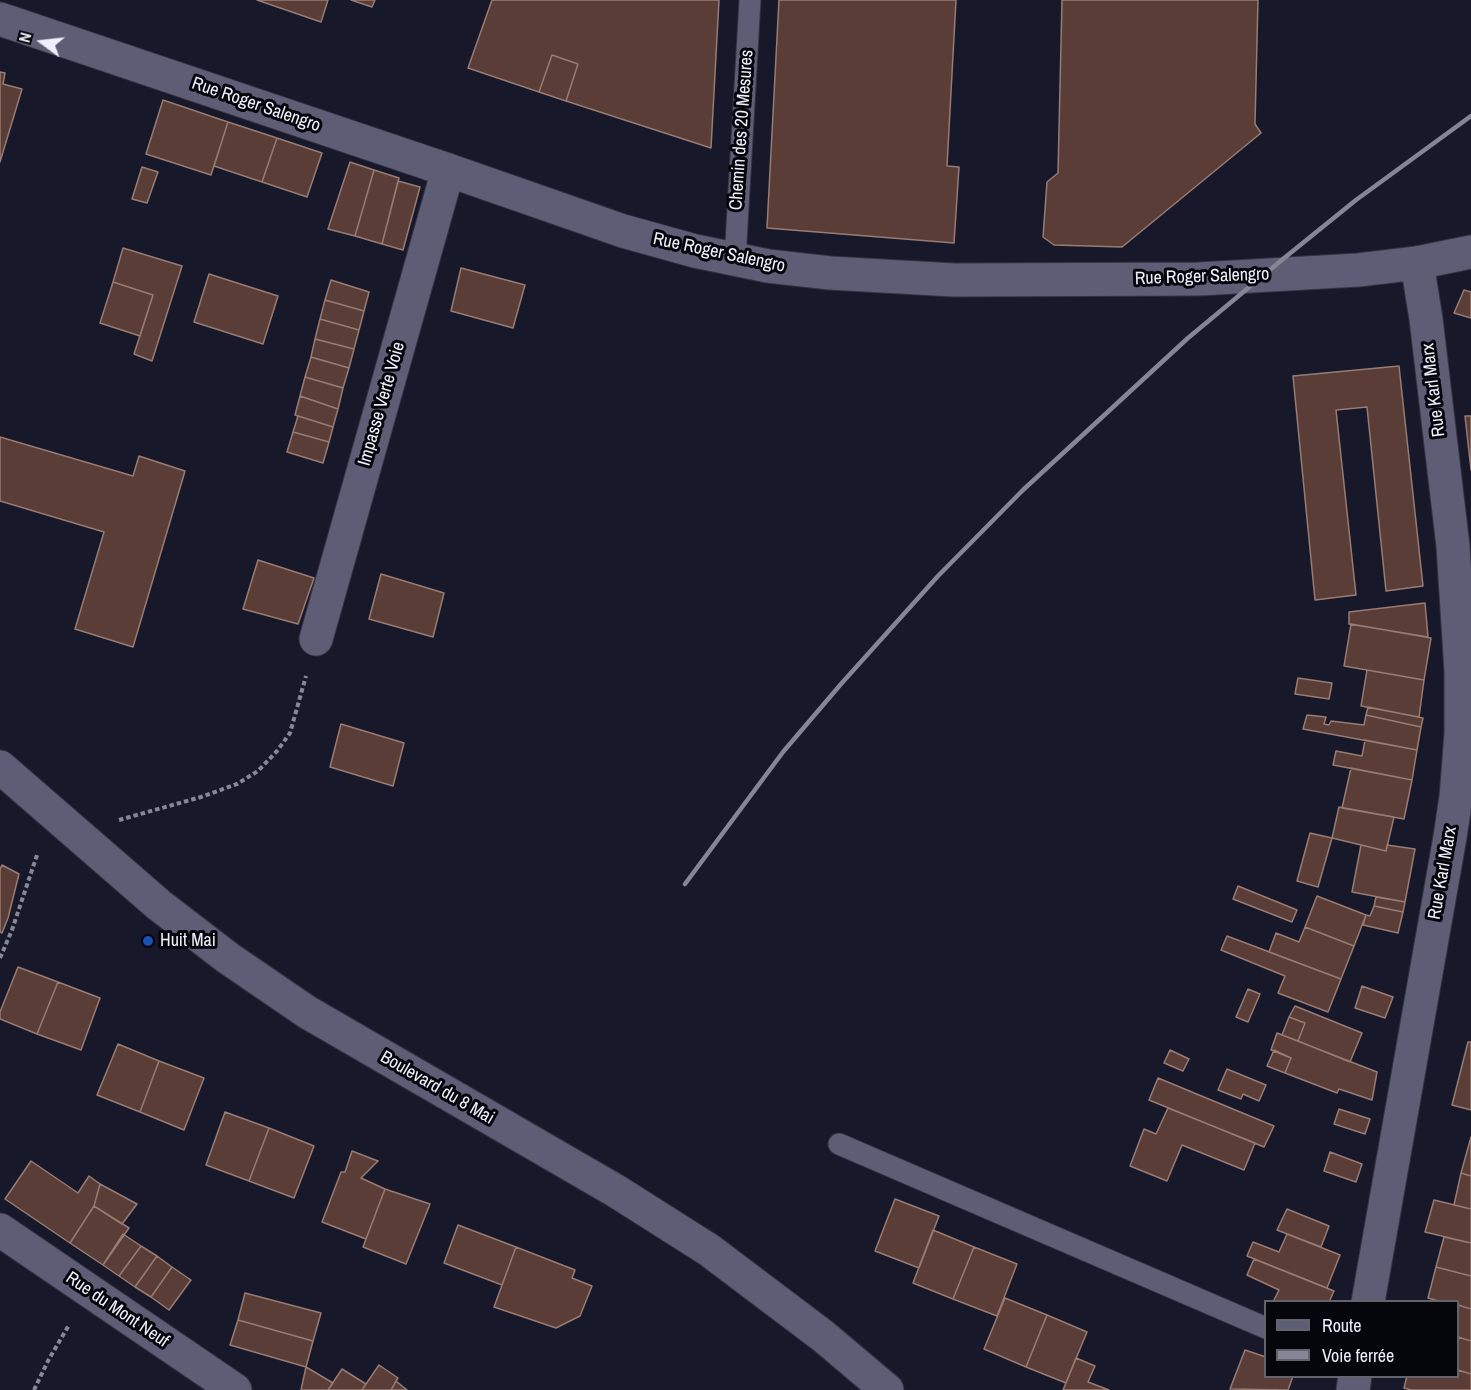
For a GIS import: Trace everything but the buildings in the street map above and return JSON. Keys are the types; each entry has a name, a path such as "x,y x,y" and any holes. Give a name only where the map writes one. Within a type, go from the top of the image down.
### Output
{"street":[{"name":"Rue Roger Salengro","path":"0,19 623,231 735,260 861,276 1019,281 1199,279 1347,271 1471,252"},
{"name":"Impasse Verte Voie","path":"316,639 448,170"},
{"name":"Rue Karl Marx","path":"1368,1300 1450,837 1461,734 1461,672 1453,546 1417,262"},
{"name":"Boulevard du 8 Mai","path":"0,767 140,890 228,958 307,1012 615,1191 709,1250 823,1336 887,1390"},
{"name":"Rue du Mont Neuf","path":"0,1230 235,1390"}],"lane":[{"name":"Chemin des 20 Mesures","path":"735,260 750,0"},
{"path":"839,1144 1264,1327"}],"path":[{"path":"118,820 201,797 237,784 258,771 278,751 290,733 316,639"},
{"path":"0,958 40,847"},
{"path":"34,1390 57,1346"}],"railway":[{"path":"685,884 783,752 841,684 938,576 1023,490 1188,338 1356,200 1471,116"}],"place":[{"name":"Huit Mai","path":"148,941"}]}
